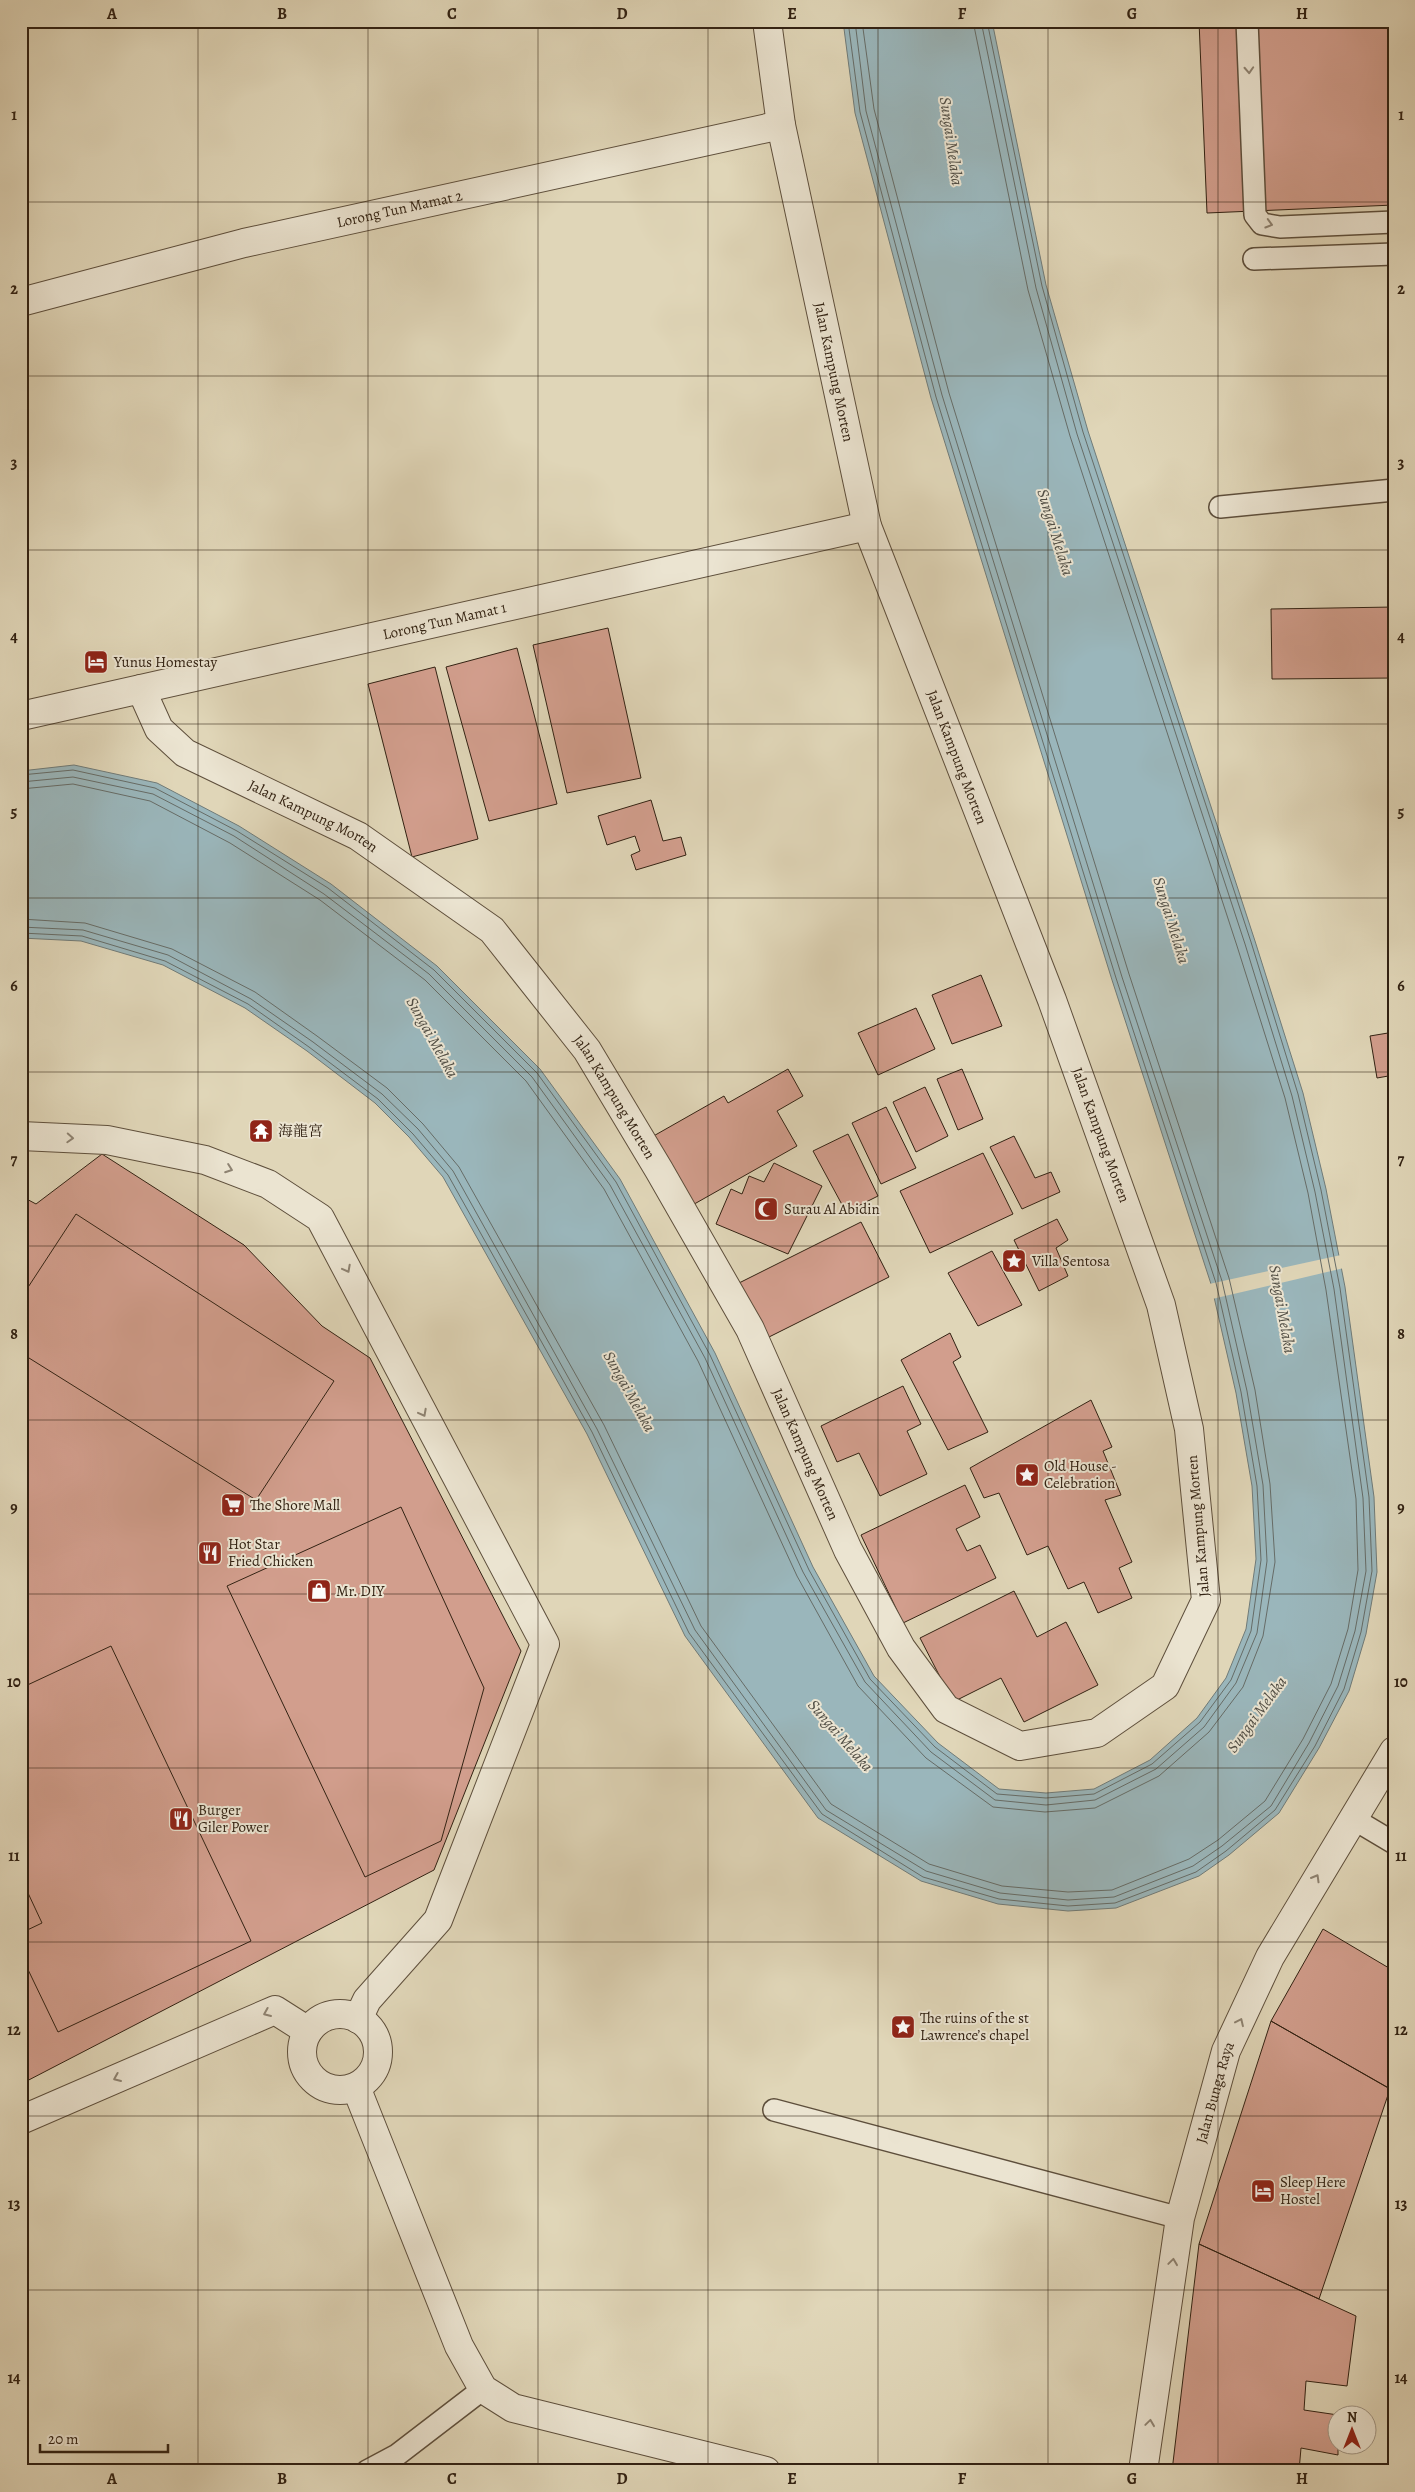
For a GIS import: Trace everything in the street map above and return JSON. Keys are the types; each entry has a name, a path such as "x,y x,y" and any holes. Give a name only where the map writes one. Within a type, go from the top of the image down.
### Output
{"street":[{"name":"Jalan Kampung Morten","path":"141,689 159,728 185,753 358,836 492,930 586,1050 660,1170 750,1329 848,1550 901,1648 946,1709 1020,1746 1097,1733 1165,1686 1206,1600 1190,1429 1161,1305 1052,1000 867,526 781,125 767,21"},
{"name":"Lorong Tun Mamat 2","path":"21,302 244,243 781,125"},
{"name":"Lorong Tun Mamat 1","path":"21,716 867,526"},
{"path":"21,1136 107,1140 205,1160 268,1184 320,1218 545,1644 438,1920 367,2000 358,2019"},
{"name":"Jalan Bunga Raya","path":"1143,2471 1180,2218 1226,2050 1270,1957 1394,1750"},
{"path":"21,2120 275,2010 308,2032"},
{"path":"341,2013 358,2019 373,2032 378,2044 378,2058 375,2070 356,2087 344,2090 332,2089 320,2084 310,2076 302,2053 303,2041 308,2032 317,2022 328,2016 341,2013"},
{"path":"356,2087 459,2346 483,2389 513,2408 766,2471"}],"lane":[{"path":"1246,21 1255,215 1262,224 1280,227 1394,222"},
{"path":"1254,259 1394,254"},
{"path":"1220,507 1394,490"},
{"path":"1352,1818 1394,1843"},
{"path":"774,2110 1180,2218"},
{"path":"366,2471 397,2455 483,2389"}],"water":[{"name":"Sungai Melaka","path":"843,21 992,21 1046,285 1088,431 1303,1093 1326,1189 1345,1287 1374,1497 1377,1572 1366,1634 1349,1691 1319,1748 1279,1813 1229,1855 1199,1876 1116,1908 1068,1911 998,1904 921,1881 818,1818 685,1636 587,1434 443,1177 409,1137 375,1103 307,1051 245,1008 163,965 81,941 21,938 21,771 74,765 157,783 239,826 331,884 437,966 540,1069 620,1179 715,1353 813,1567 874,1676 938,1743 999,1789 1046,1793 1094,1789 1150,1760 1197,1718 1226,1678 1246,1629 1256,1559 1252,1486 1236,1393 1211,1284 1112,980 931,398 855,113"}],"pier":[{"path":"1341,1255 1344,1268 1212,1299 1209,1284"}],"building":[{"path":"1199,21 1394,21 1394,205 1207,213"},
{"path":"1394,607 1394,678 1272,679 1271,609"},
{"path":"608,628 641,778 567,793 533,645"},
{"path":"517,648 557,804 489,821 446,667"},
{"path":"435,667 478,839 412,857 368,684"},
{"path":"651,800 663,841 681,837 686,855 636,870 631,855 640,851 635,836 607,845 598,816"},
{"path":"981,975 1002,1026 952,1044 932,995"},
{"path":"916,1008 935,1049 878,1075 858,1033"},
{"path":"1394,1032 1394,1075 1377,1078 1370,1036"},
{"path":"788,1069 803,1096 777,1111 797,1146 689,1207 650,1138 724,1096 728,1103"},
{"path":"962,1069 983,1119 958,1130 937,1079"},
{"path":"925,1087 948,1136 916,1152 893,1102"},
{"path":"886,1107 916,1168 881,1184 852,1123"},
{"path":"848,1134 878,1196 846,1212 813,1151"},
{"path":"1014,1136 1035,1178 1051,1172 1060,1192 1022,1209 990,1147"},
{"path":"983,1153 1013,1214 930,1253 900,1191"},
{"name":"The Shore Mall","path":"102,1154 244,1245 322,1326 370,1358 521,1651 434,1870 21,2084 21,1196 36,1204"},
{"name":"Surau Al Abidin","path":"774,1163 822,1186 788,1254 716,1224 731,1189 742,1194 749,1176 764,1182"},
{"path":"76,1214 334,1381 256,1500 21,1353 21,1298"},
{"path":"1057,1219 1068,1240 1056,1248 1068,1276 1039,1291 1014,1240"},
{"path":"861,1222 889,1277 767,1338 737,1284"},
{"path":"992,1251 1022,1305 978,1326 948,1273"},
{"path":"950,1333 961,1357 953,1362 988,1432 948,1450 901,1360"},
{"path":"903,1386 921,1424 907,1431 927,1474 880,1496 859,1453 837,1462 821,1426"},
{"path":"1091,1400 1112,1447 1103,1451 1121,1495 1105,1500 1132,1562 1119,1568 1132,1598 1098,1613 1084,1582 1068,1589 1048,1546 1027,1555 999,1493 984,1498 970,1468"},
{"path":"965,1485 980,1517 956,1529 967,1551 980,1545 996,1578 903,1623 861,1535"},
{"path":"401,1507 484,1688 441,1841 365,1877 227,1586"},
{"path":"1014,1591 1037,1637 1066,1622 1098,1685 1024,1722 1001,1678 953,1702 920,1638"},
{"path":"111,1646 251,1941 58,2032 21,1955 21,1933 42,1923 21,1878 21,1688"},
{"path":"1323,1929 1394,1971 1394,2091 1271,2021"},
{"path":"1271,2021 1390,2089 1319,2299 1199,2244"},
{"path":"1199,2244 1356,2316 1347,2386 1306,2381 1304,2410 1328,2414 1328,2453 1301,2448 1299,2471 1172,2471"}],"place":[{"name":"Yunus Homestay","path":"96,662"},
{"name":"海龍宮","path":"261,1131"},
{"name":"Surau Al Abidin","path":"766,1209"},
{"name":"Villa Sentosa","path":"1014,1261"},
{"name":"Old House - Celebration","path":"1027,1475"},
{"name":"The Shore Mall","path":"233,1505"},
{"name":"Hot Star Fried Chicken","path":"210,1553"},
{"name":"Mr. DIY","path":"319,1591"},
{"name":"Burger Giler Power","path":"181,1819"},
{"name":"The ruins of the st Lawrence’s chapel","path":"903,2027"},
{"name":"Sleep Here Hostel","path":"1263,2191"}]}
